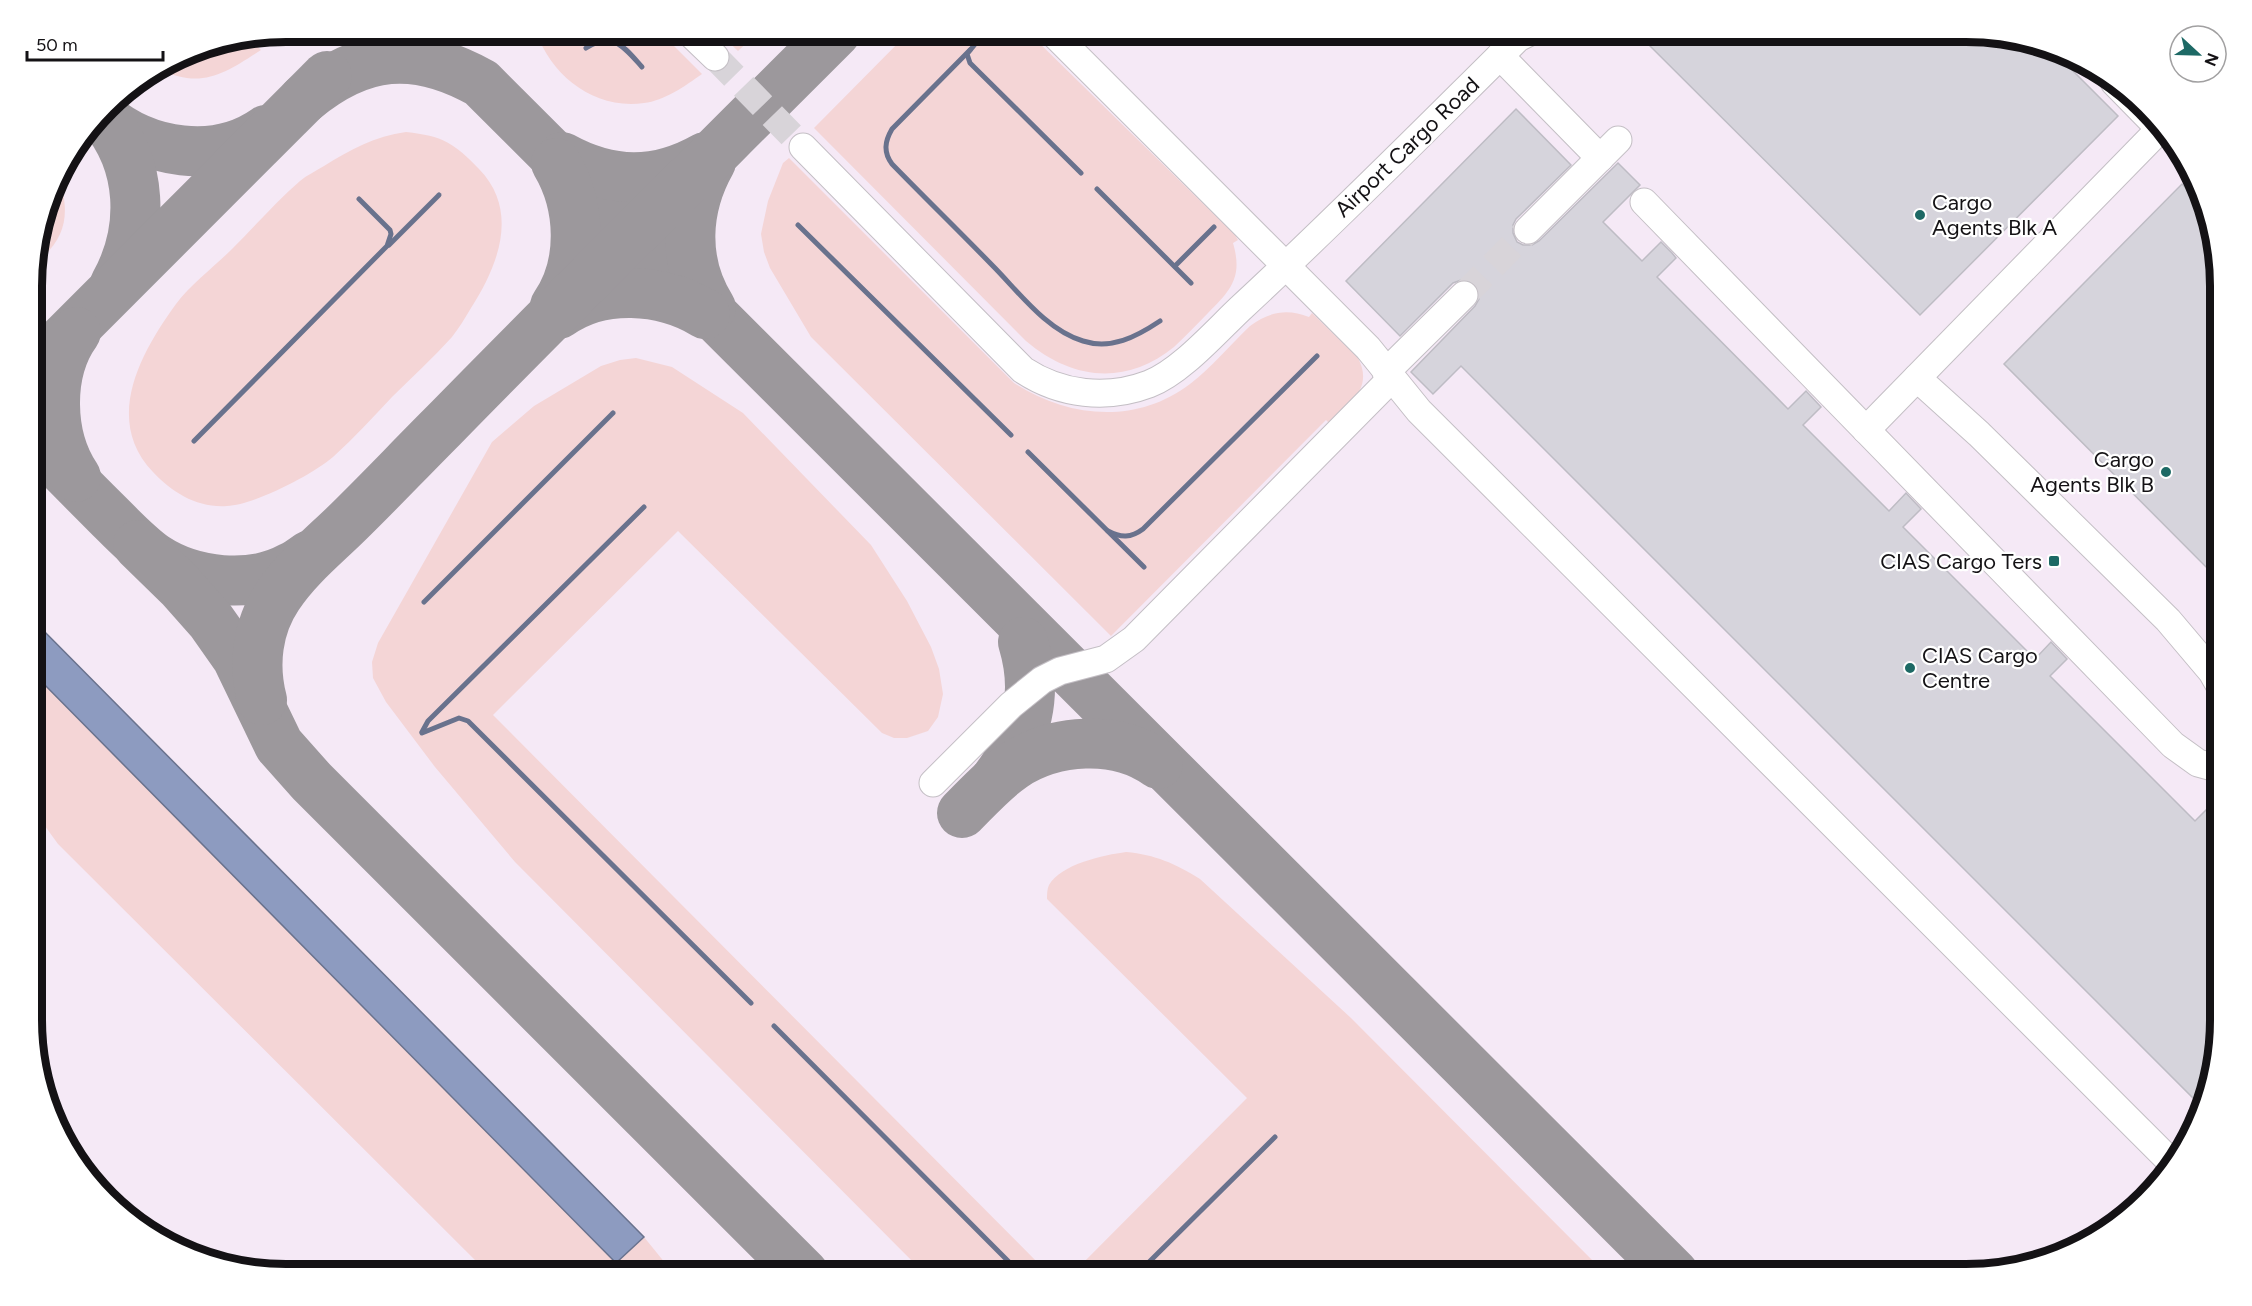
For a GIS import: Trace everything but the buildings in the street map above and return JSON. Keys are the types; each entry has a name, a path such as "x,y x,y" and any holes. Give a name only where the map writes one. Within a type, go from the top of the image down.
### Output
{"lane":[{"path":"699,42 715,57"},
{"path":"1062,42 1368,348 1428,420 2167,1158"},
{"name":"Airport Cargo Road","path":"803,147 1013,360 1037,379 1071,391 1109,393 1151,384 1174,370 1286,266 1514,42"},
{"path":"1500,56 1609,149 1528,230"},
{"path":"1866,430 2156,134"},
{"path":"1644,202 2173,745 2198,763 2210,767"},
{"path":"933,783 1011,705 1042,680 1060,671 1106,659 1134,639 1464,295"},
{"path":"1917,378 1979,434 2168,620 2210,670"}],"shaded area":[{"path":"540,42 670,42 702,74 674,92 652,102 626,104 608,101 577,87 564,76"},
{"path":"729,42 747,42 738,51"},
{"path":"899,42 1038,42 1235,235 1238,240 1233,243 1237,265 1236,274 1229,290 1216,305 1174,347 1156,360 1118,373 1080,370 1062,364 1026,341 814,128"},
{"path":"1966,42 1998,44 2029,50 2074,67 2088,75 2127,103 2149,125 2169,151 2185,178 2197,208 2208,254 2210,286 2210,1020 2208,1052 2202,1083 2185,1128 2177,1142 2149,1181 2127,1203 2088,1231 2074,1239 2029,1256 1998,1262 1966,1264 286,1264 254,1262 223,1256 178,1239 164,1231 125,1203 103,1181 83,1155 67,1128 55,1098 44,1052 42,1020 42,286 44,254 50,223 67,178 83,151 103,125 125,103 151,83 178,67 223,50 270,43"},
{"path":"255,44 261,50 236,66 213,76 188,78 168,73 223,50"},
{"path":"406,132 430,136 455,147 479,169 492,185 499,203 502,220 496,257 481,292 462,323 445,345 333,457 311,472 267,495 227,506 196,502 177,493 153,472 138,452 131,431 129,409 140,365 163,323 189,290 303,179 363,144"},
{"path":"789,158 1014,383 1057,404 1079,410 1102,412 1125,411 1147,406 1169,397 1190,384 1250,326 1264,317 1286,312 1309,317 1312,313 1358,358 1363,378 1361,387 1357,395 1330,424 1326,420 1111,636 811,337 770,268 761,234 768,201 783,163"},
{"path":"62,190 65,214 63,225 54,245 45,255 50,223"},
{"path":"636,358 672,367 743,413 871,545 907,601 931,647 939,669 943,694 938,717 928,731 907,738 894,738 882,733 678,531 493,715 1039,1264 915,1264 515,862 435,767 386,702 373,678 372,662 378,643 492,442 534,406 601,366"},
{"path":"42,682 616,1263 644,1237 666,1264 479,1264 58,844 42,822"},
{"path":"1126,852 1147,855 1182,868 1200,879 1351,1018 1596,1264 1082,1264 1247,1098 1047,899 1049,885 1063,871 1106,855"}],"water":[{"path":"42,629 644,1237 616,1263 42,682"}],"waterway":[{"path":"586,48 600,42"},
{"path":"613,42 630,53 642,67"},
{"path":"977,42 967,54 970,63 1081,173"},
{"path":"970,50 892,129 886,146 887,155 892,164 1033,309 1070,336 1093,343 1113,343 1132,337 1160,321"},
{"path":"1097,189 1191,283"},
{"path":"389,245 439,195"},
{"path":"194,441 387,246 390,230 359,199"},
{"path":"798,225 1011,435"},
{"path":"1175,266 1214,227"},
{"path":"1108,531 1126,536 1143,529 1317,356"},
{"path":"424,602 613,413"},
{"path":"1028,452 1144,567"},
{"path":"422,732 428,721 644,507"},
{"path":"422,733 459,718 468,721 751,1003"},
{"path":"774,1026 1011,1264"},
{"path":"1147,1264 1275,1137"}],"taxiway":[{"path":"262,700 258,673 261,633 271,608 293,577 826,42"},
{"path":"304,99 347,71 368,63 389,59 411,59 434,63 481,83 1664,1264"},
{"path":"42,361 327,76"},
{"path":"108,120 140,139 182,150 204,151 226,148 246,141 266,130"},
{"path":"106,122 126,155 135,198 135,220 131,242 125,263 115,284"},
{"path":"562,157 598,172 634,177 669,172 705,157"},
{"path":"711,162 696,198 690,235 695,272 711,308"},
{"path":"555,306 571,272 576,234 570,197 556,163"},
{"path":"559,314 576,304 593,298 632,293 670,299 705,314"},
{"path":"76,332 60,366 55,404 56,424 61,443 76,477"},
{"path":"42,448 137,543 155,558 187,573 222,580 258,578 294,566 310,555"},
{"path":"138,545 180,586 211,621 237,658 279,745 312,782 794,1264"},
{"path":"995,780 1015,748 1027,715 1030,680 1023,642"},
{"path":"962,813 1006,771 1029,757 1047,750 1066,746 1104,744 1141,754 1158,764"}],"tunnel":[{"path":"715,57 803,147"},
{"path":"1464,295 1528,230"}],"place":[{"name":"Cargo Agents Blk A","path":"1920,215"},
{"name":"Cargo Agents Blk B","path":"2166,472"},
{"name":"CIAS Cargo Ters","path":"2054,561"},
{"name":"CIAS Cargo Centre","path":"1910,668"}]}
